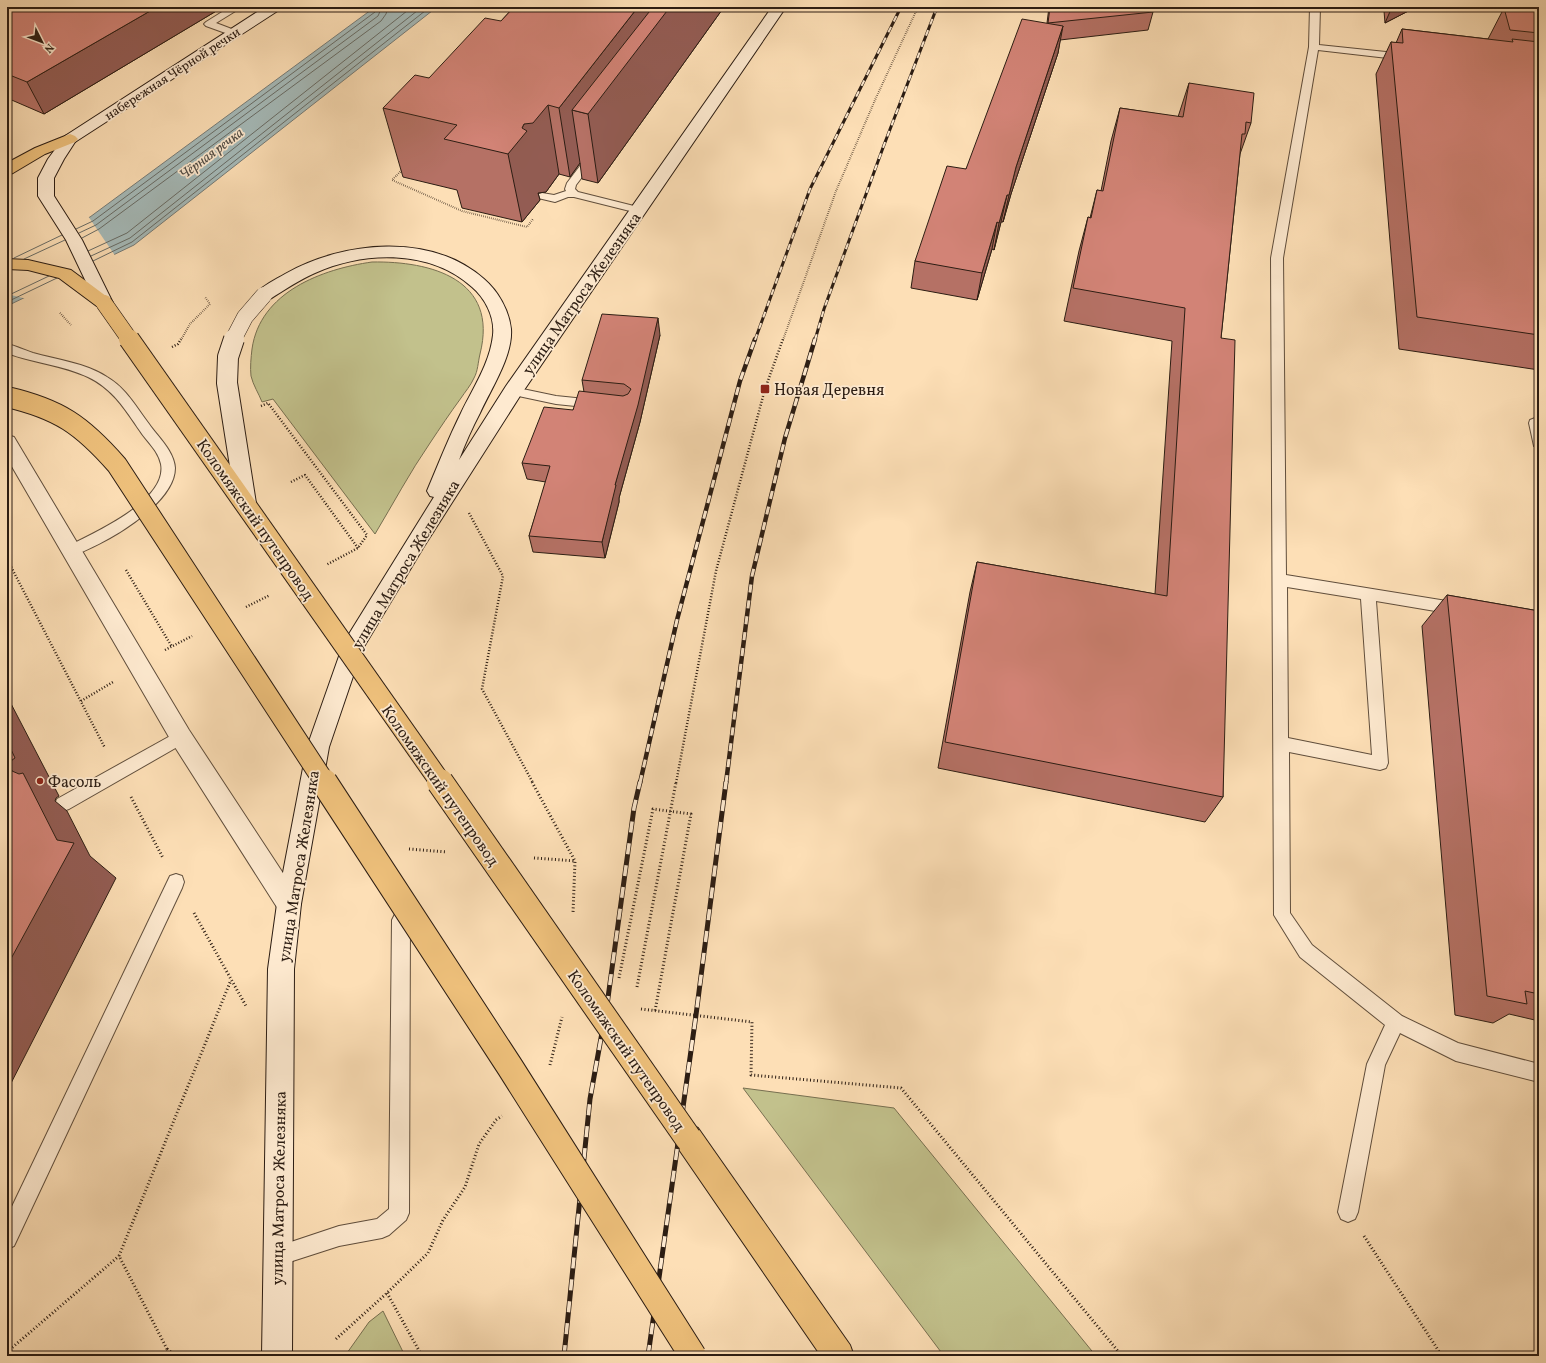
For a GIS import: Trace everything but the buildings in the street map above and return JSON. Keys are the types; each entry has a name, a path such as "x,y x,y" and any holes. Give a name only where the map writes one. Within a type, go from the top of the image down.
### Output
{"main road":[{"path":"7,170 40,151 70,139"},
{"name":"Коломяжский путепровод","path":"7,264 28,265 65,274 104,303 246,504 839,1356"},
{"path":"7,397 28,402 53,412 76,425 97,442 117,465 510,1067 693,1356"}],"street":[{"name":"набережная Чёрной речки","path":"70,139 274,7"},
{"name":"улица Матроса Железняка","path":"277,1356 281,968 289,904 318,747 352,648 416,542 513,391 779,7"},
{"path":"70,139 56,159 46,178 46,196 74,240 104,303"},
{"path":"246,504 226,383 228,357 234,335 245,317 264,295 288,279 317,266 366,254 386,253 406,253 443,261 462,268 477,280 489,294 498,310 502,333 494,363 464,426 416,542"},
{"path":"7,442 181,737 289,904"}],"lane":[{"path":"234,33 209,24 237,7"},
{"path":"1315,7 1314,46 1277,258 1282,744 1282,915 1306,951 1396,1022 1456,1052 1539,1073"},
{"path":"1314,46 1415,58"},
{"path":"574,194 570,189 571,185 599,147"},
{"path":"546,197 555,199 566,194 574,194 638,210"},
{"path":"7,348 19,353 75,368 102,379 123,397 163,453 168,468 165,484 152,501 131,518 101,536 71,551"},
{"path":"513,391 556,400 610,405"},
{"path":"1535,423 1539,443"},
{"path":"1280,580 1469,611"},
{"path":"1282,744 1380,763 1368,594"},
{"path":"63,804 181,737"},
{"path":"7,1239 176,882"},
{"path":"278,1256 339,1236 382,1228 399,1213 401,920"},
{"path":"1348,1212 1376,1064 1396,1022"}],"path":[{"path":"637,986 716,570 765,389 836,191 875,100 918,7"},
{"path":"407,164 392,180 462,211 527,227 546,197"},
{"path":"60,313 71,325"},
{"path":"291,482 305,475 358,548"},
{"path":"469,512 503,576 482,689 575,861"},
{"path":"7,559 176,882 246,1007"},
{"path":"126,570 172,647"},
{"path":"618,983 653,809 691,814 656,1011"},
{"path":"7,1352 119,1256 231,980"},
{"path":"634,1008 752,1022 751,1075 901,1088 1122,1356"},
{"path":"550,1066 562,1015"},
{"path":"336,1339 388,1293 428,1252 443,1220 465,1187 479,1144 496,1120 508,1110"},
{"path":"1348,1212 1442,1356"},
{"path":"119,1256 167,1349 176,1356"},
{"path":"388,1293 422,1356"},
{"path":"166,1356 167,1349"}],"shaded area":[{"path":"372,262 416,265 437,271 455,280 470,292 479,308 483,328 478,366 473,381 423,454 375,534 273,399 262,402 251,376 252,349 257,329 267,312 280,298 296,287 314,278 353,265"},
{"path":"743,1088 894,1108 1096,1356 944,1356"},
{"path":"383,1311 405,1356 347,1356 347,1353 369,1322"}],"water":[{"name":"Чёрная речка","path":"375,7 437,7 134,245 7,306 7,257 90,217"}],"pier":[{"path":"88,216 116,257 27,299 7,294 7,255"}],"railway":[{"path":"755,340 810,189 901,7"},
{"path":"815,340 824,309 884,145 937,7"},
{"path":"640,783 677,620 740,381 755,339"},
{"path":"726,783 752,576 785,438 815,339"},
{"path":"564,1356 590,1099 607,1005 634,808 640,782"},
{"path":"648,1356 696,1015 726,782"}],"place":[{"name":"Новая Деревня","path":"765,389"},
{"name":"Фасоль","path":"40,781"}]}
